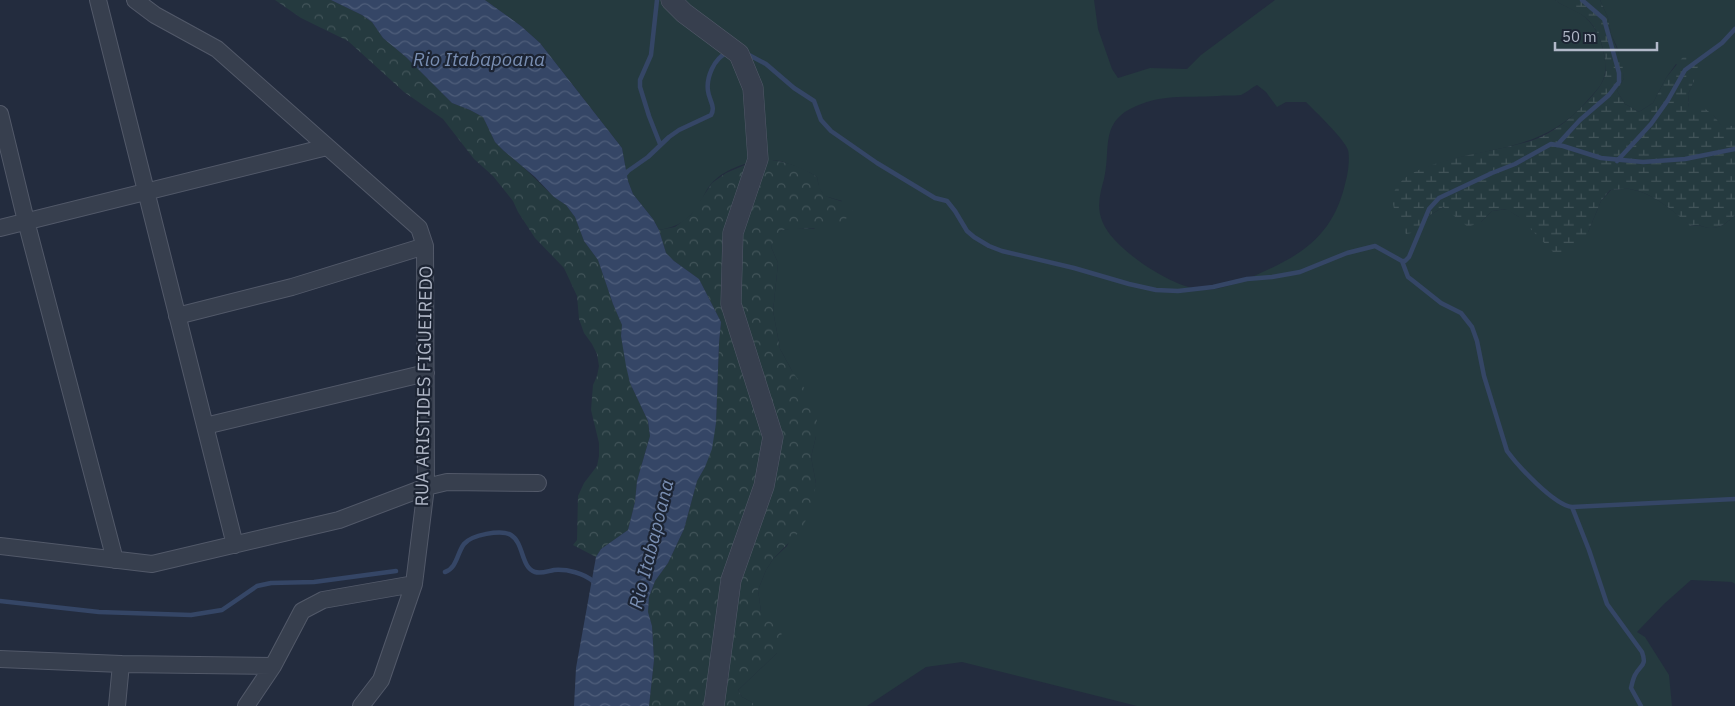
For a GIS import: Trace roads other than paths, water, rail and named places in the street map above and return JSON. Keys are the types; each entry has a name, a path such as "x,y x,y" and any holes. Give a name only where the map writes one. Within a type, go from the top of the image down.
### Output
{"street":[{"path":"98,0 235,545"},
{"name":"RUA ARISTIDES FIGUEIREDO","path":"135,0 155,15 217,49 419,228 426,246 426,487 414,584 380,680 361,706"},
{"path":"672,0 684,13 739,54 752,88 758,159 733,233 731,304 772,437 764,486 732,580 714,706"},
{"path":"0,114 26,221 115,560"},
{"path":"0,228 327,147"},
{"path":"177,316 292,287 426,246"},
{"path":"205,426 426,373"},
{"path":"0,546 152,564 339,520 426,487 447,482 538,483"},
{"path":"246,706 273,666 302,611 323,600 414,584"},
{"path":"0,659 121,664 273,666"},
{"path":"117,706 121,664"}],"water":[{"name":"Rio Itabapoana","path":"331,0 485,0 521,26 540,43 622,148 628,181 633,194 653,219 659,230 666,253 699,279 721,322 716,423 712,449 697,481 684,529 668,563 655,581 649,597 648,612 652,626 654,660 649,706 574,706 576,668 596,557 601,549 628,530 635,502 637,481 650,436 648,421 630,383 621,336 622,325 598,260 584,241 575,217 566,205 554,197 535,177 495,142 483,117 452,103 406,57 383,38 372,22"}],"waterway":[{"path":"657,0 651,55 640,80 640,87 660,144"},
{"path":"1557,145 1580,120 1609,95 1619,82 1619,73 1604,19 1582,0"},
{"path":"1617,161 1651,124 1668,100 1685,70 1722,43 1735,29"},
{"path":"623,177 669,137 679,130 711,115 713,106 709,94 708,80 718,59 727,53"},
{"path":"749,55 766,64 794,88 814,101 821,120 831,131 877,163 935,198 947,201 967,231 989,246 1002,251 1074,268 1129,284 1156,290 1178,291 1300,272 1347,253 1375,246 1402,261 1408,277 1441,303 1461,313 1472,327 1477,341 1484,376 1507,451 1519,466 1556,500 1572,507 1735,499"},
{"path":"1402,261 1409,257 1429,209 1439,198 1515,164 1551,144 1601,158 1643,162 1685,159 1735,149"},
{"path":"1572,507 1607,604 1642,652 1644,663 1635,675 1631,688 1641,706"},
{"path":"445,572 452,567 464,544 468,541 479,536 506,533 515,539 530,570 542,573 554,570 570,571 585,576 594,582"},
{"path":"0,601 99,612 191,615 222,610 257,586 271,583 314,582 396,571"}]}
